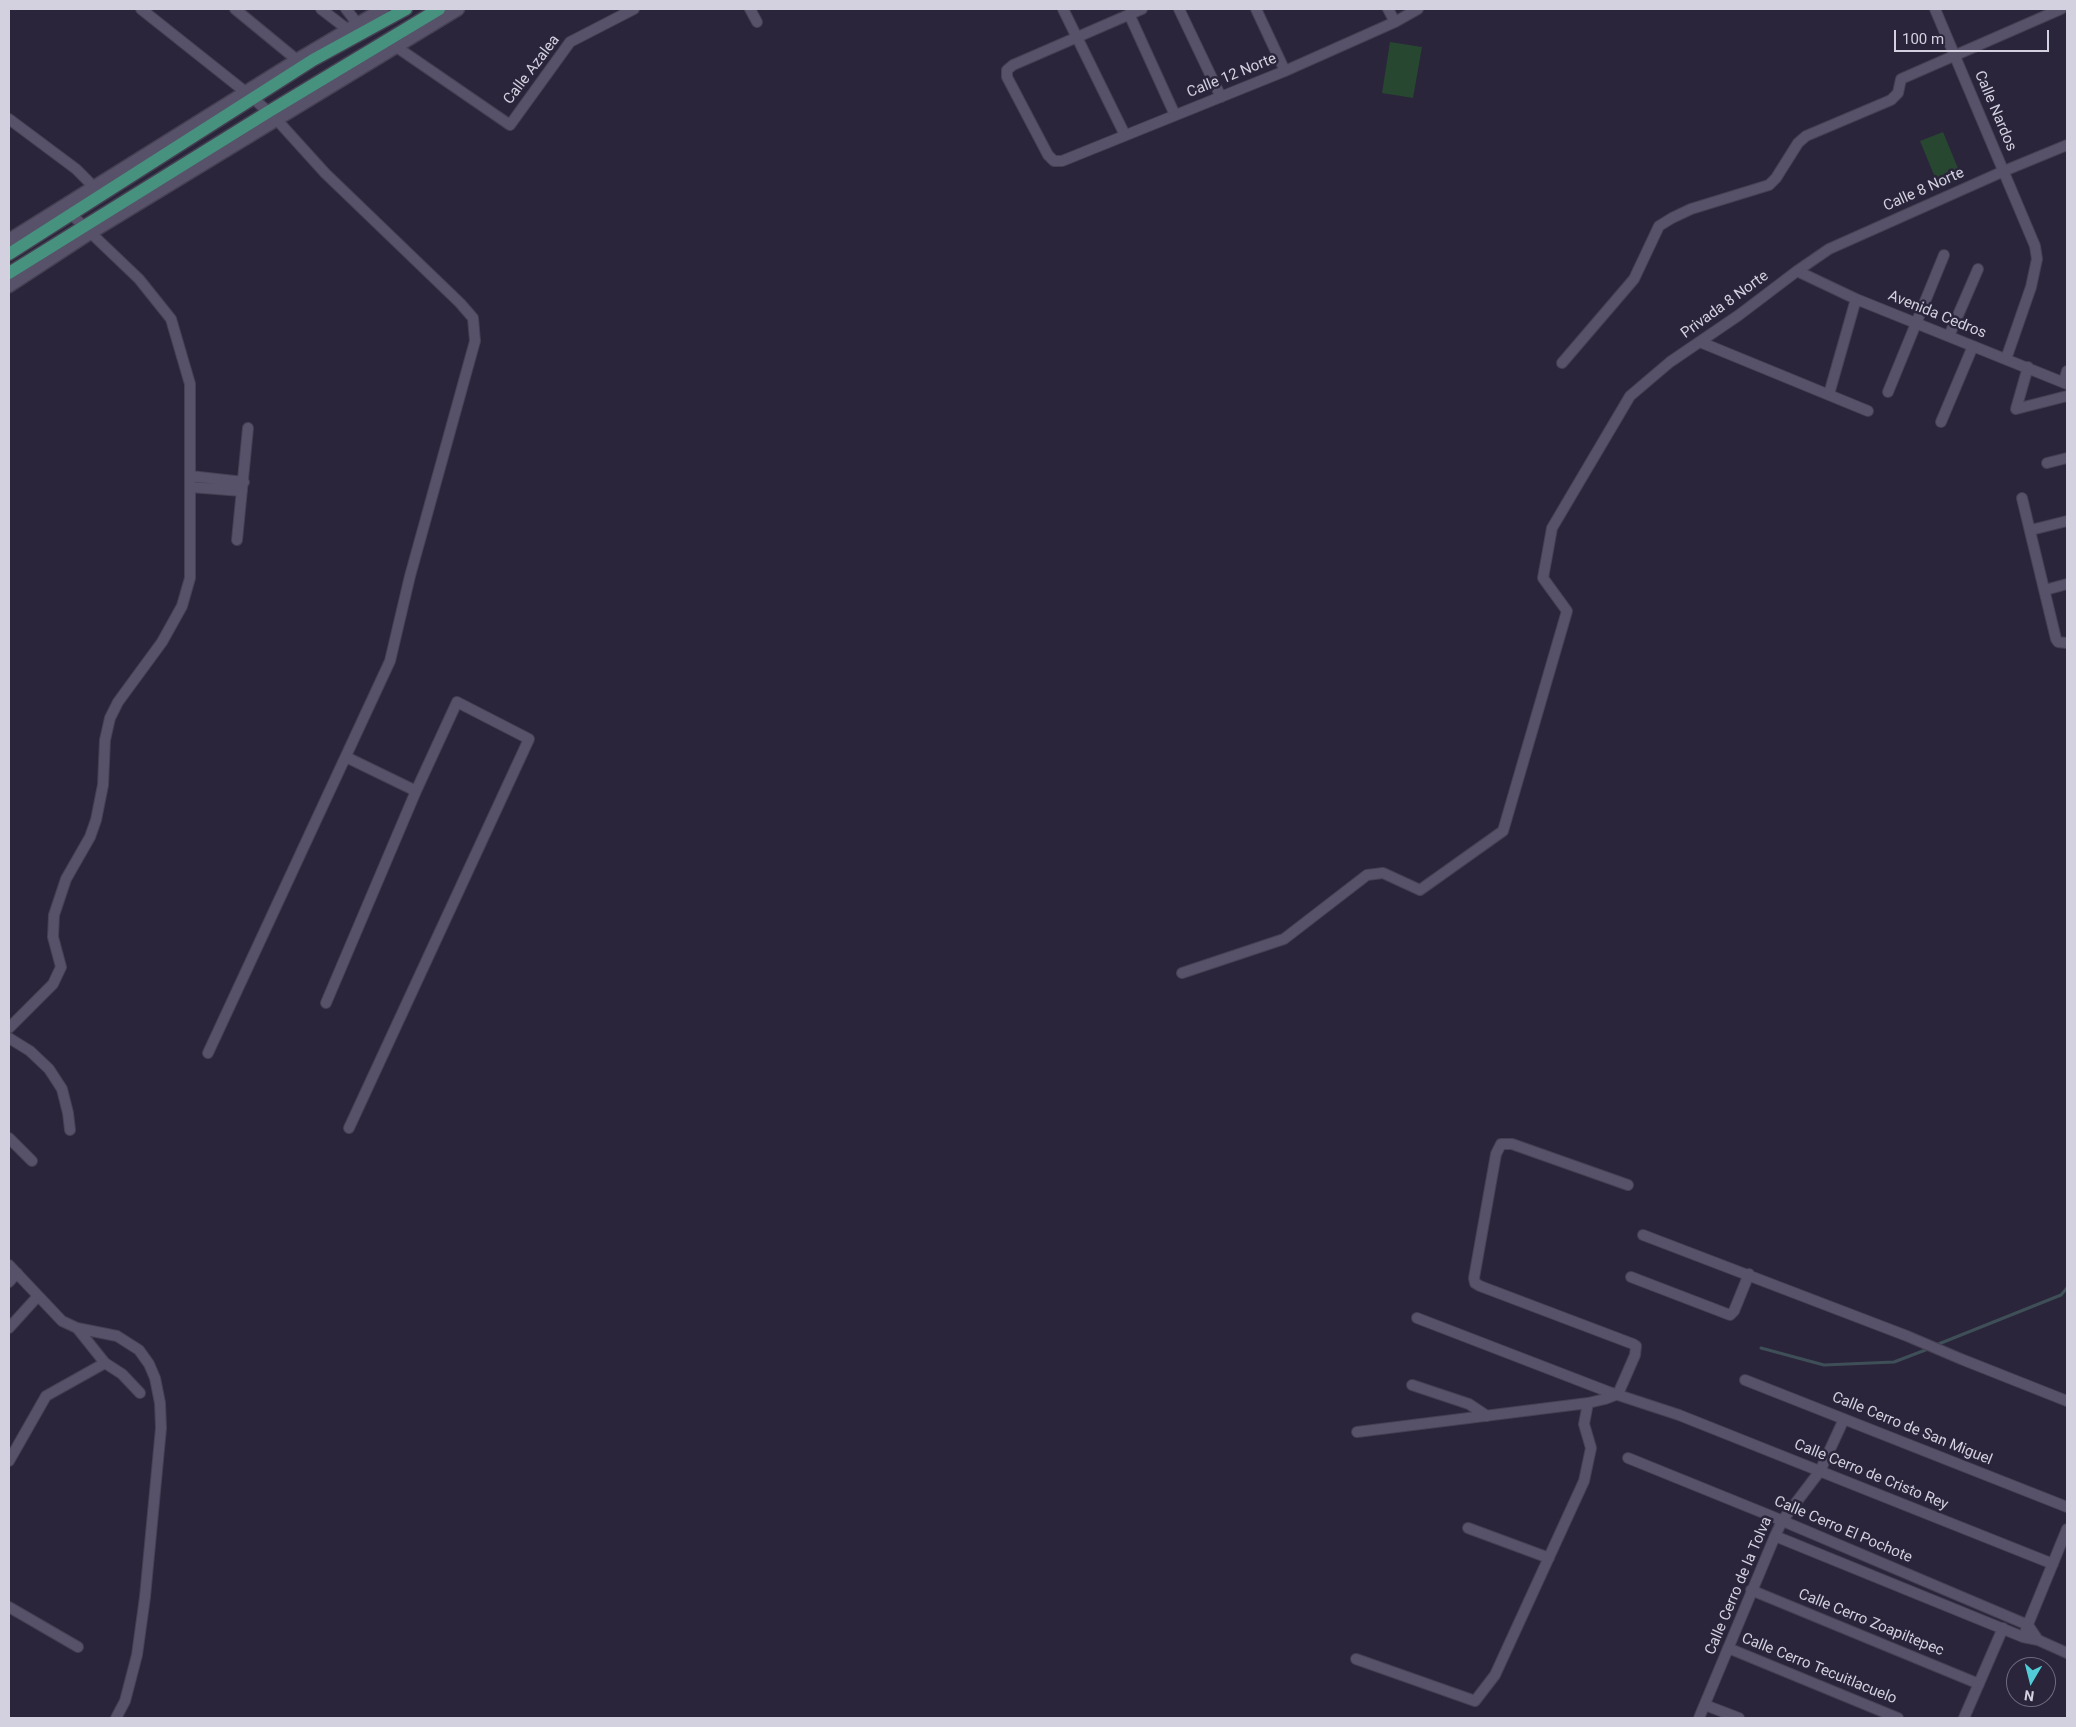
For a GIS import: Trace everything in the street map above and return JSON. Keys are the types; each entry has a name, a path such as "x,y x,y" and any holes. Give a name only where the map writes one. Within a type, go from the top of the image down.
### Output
{"main road":[{"path":"9,254 249,96 406,9"},
{"path":"9,273 87,229 272,116 438,9"}],"street":[{"path":"140,9 272,116 325,173 473,318 475,341 410,576 390,661 208,1053"},
{"path":"235,9 297,60"},
{"path":"321,9 352,26"},
{"path":"346,9 352,26"},
{"path":"9,240 93,186 249,96 297,60 383,9"},
{"path":"272,116 458,9"},
{"name":"Calle Azalea","path":"395,46 510,125 570,42 634,9"},
{"path":"750,9 757,22"},
{"path":"1063,9 1125,135"},
{"path":"1077,37 1142,9"},
{"path":"1179,9 1221,97"},
{"path":"1256,9 1285,71"},
{"path":"1388,9 1395,22"},
{"name":"Calle 12 Norte","path":"1077,37 1012,65 1007,70 1007,77 1048,155 1054,161 1062,161 1285,71 1395,22 1418,9"},
{"name":"Calle Nardos","path":"1935,9 2035,246 2037,259 2031,287 2006,359"},
{"path":"1562,363 1634,279 1660,226 1691,209 1769,185 1776,178 1798,143 1806,136 1890,100 1898,93 1901,79 2061,9"},
{"path":"1129,14 1175,115"},
{"path":"9,119 76,168 93,186"},
{"name":"Calle 8 Norte","path":"1796,271 1829,249 2004,171 2067,146"},
{"path":"9,1028 53,984 61,967 53,937 54,915 66,879 90,838 96,820 103,785 105,740 110,718 118,702 162,642 182,606 190,578 190,384 171,319 139,279 72,214"},
{"path":"9,286 87,229"},
{"path":"1888,392 1944,255"},
{"path":"1949,336 1978,269"},
{"name":"Avenida Cedros","path":"1796,271 1856,299 1915,323 2006,359 2066,379"},
{"name":"Privada 8 Norte","path":"1182,973 1284,939 1367,876 1383,873 1420,890 1503,831 1567,611 1542,578 1552,528 1630,396 1670,362 1739,315 1796,271"},
{"path":"1829,394 1856,299"},
{"path":"1700,342 1868,411"},
{"path":"1941,422 1973,346"},
{"path":"2028,367 2016,409 2067,396"},
{"path":"237,540 248,428"},
{"path":"2047,463 2067,458"},
{"path":"190,481 243,487"},
{"path":"2022,498 2045,590 2062,643"},
{"path":"2031,530 2067,521"},
{"path":"2045,590 2067,584"},
{"path":"326,1003 416,791 457,702 529,739 349,1128"},
{"path":"346,757 416,791"},
{"path":"9,1038 30,1051 49,1069 62,1089 70,1130"},
{"path":"9,1138 32,1161"},
{"path":"1357,1432 1588,1403 1605,1400 1618,1394 1635,1355 1636,1346 1480,1286 1475,1283 1474,1278 1496,1154 1501,1144 1512,1144 1628,1185"},
{"path":"1643,1235 1749,1274 2067,1401"},
{"path":"9,1282 13,1269"},
{"path":"13,1269 62,1321 77,1328 117,1336 139,1350 150,1364 160,1403 161,1428 146,1597 137,1655 125,1701 116,1718"},
{"path":"1631,1277 1730,1315 1734,1311 1749,1274"},
{"path":"9,1328 38,1296"},
{"name":"Calle Cerro de Cristo Rey","path":"1417,1318 1679,1415 2052,1564"},
{"path":"77,1328 105,1363 122,1374 140,1393"},
{"path":"9,1461 46,1396 105,1363"},
{"name":"Calle Cerro de San Miguel","path":"1745,1380 2067,1507"},
{"path":"1412,1385 1469,1404 1487,1416"},
{"path":"1356,1658 1476,1701 1495,1675 1584,1481 1591,1448 1584,1424 1588,1403"},
{"name":"Calle Cerro de la Tolva","path":"1700,1718 1751,1590 1782,1521 1820,1471 1844,1419"},
{"name":"Calle Cerro El Pochote","path":"1628,1458 2028,1625"},
{"path":"1468,1528 1549,1558"},
{"path":"2023,1637 2067,1529"},
{"name":"Calle Cerro El Pochote","path":"1775,1536 2023,1637 2038,1640 2067,1653"},
{"name":"Calle Cerro Zoapiltepec","path":"1751,1590 1979,1684"},
{"path":"9,1607 78,1647"},
{"path":"2028,1625 2038,1640"},
{"path":"1964,1718 2003,1628"},
{"name":"Calle Cerro Tecuitlacuelo","path":"1728,1648 1898,1718"},
{"path":"1705,1705 1739,1718"}],"green space":[{"path":"1390,42 1422,47 1413,98 1382,93"},
{"path":"1943,132 1962,178 1939,187 1920,141"}],"waterway":[{"path":"1936,1345 2061,1295 2067,1288"},
{"path":"1761,1348 1824,1365 1894,1362 1928,1349"}]}
